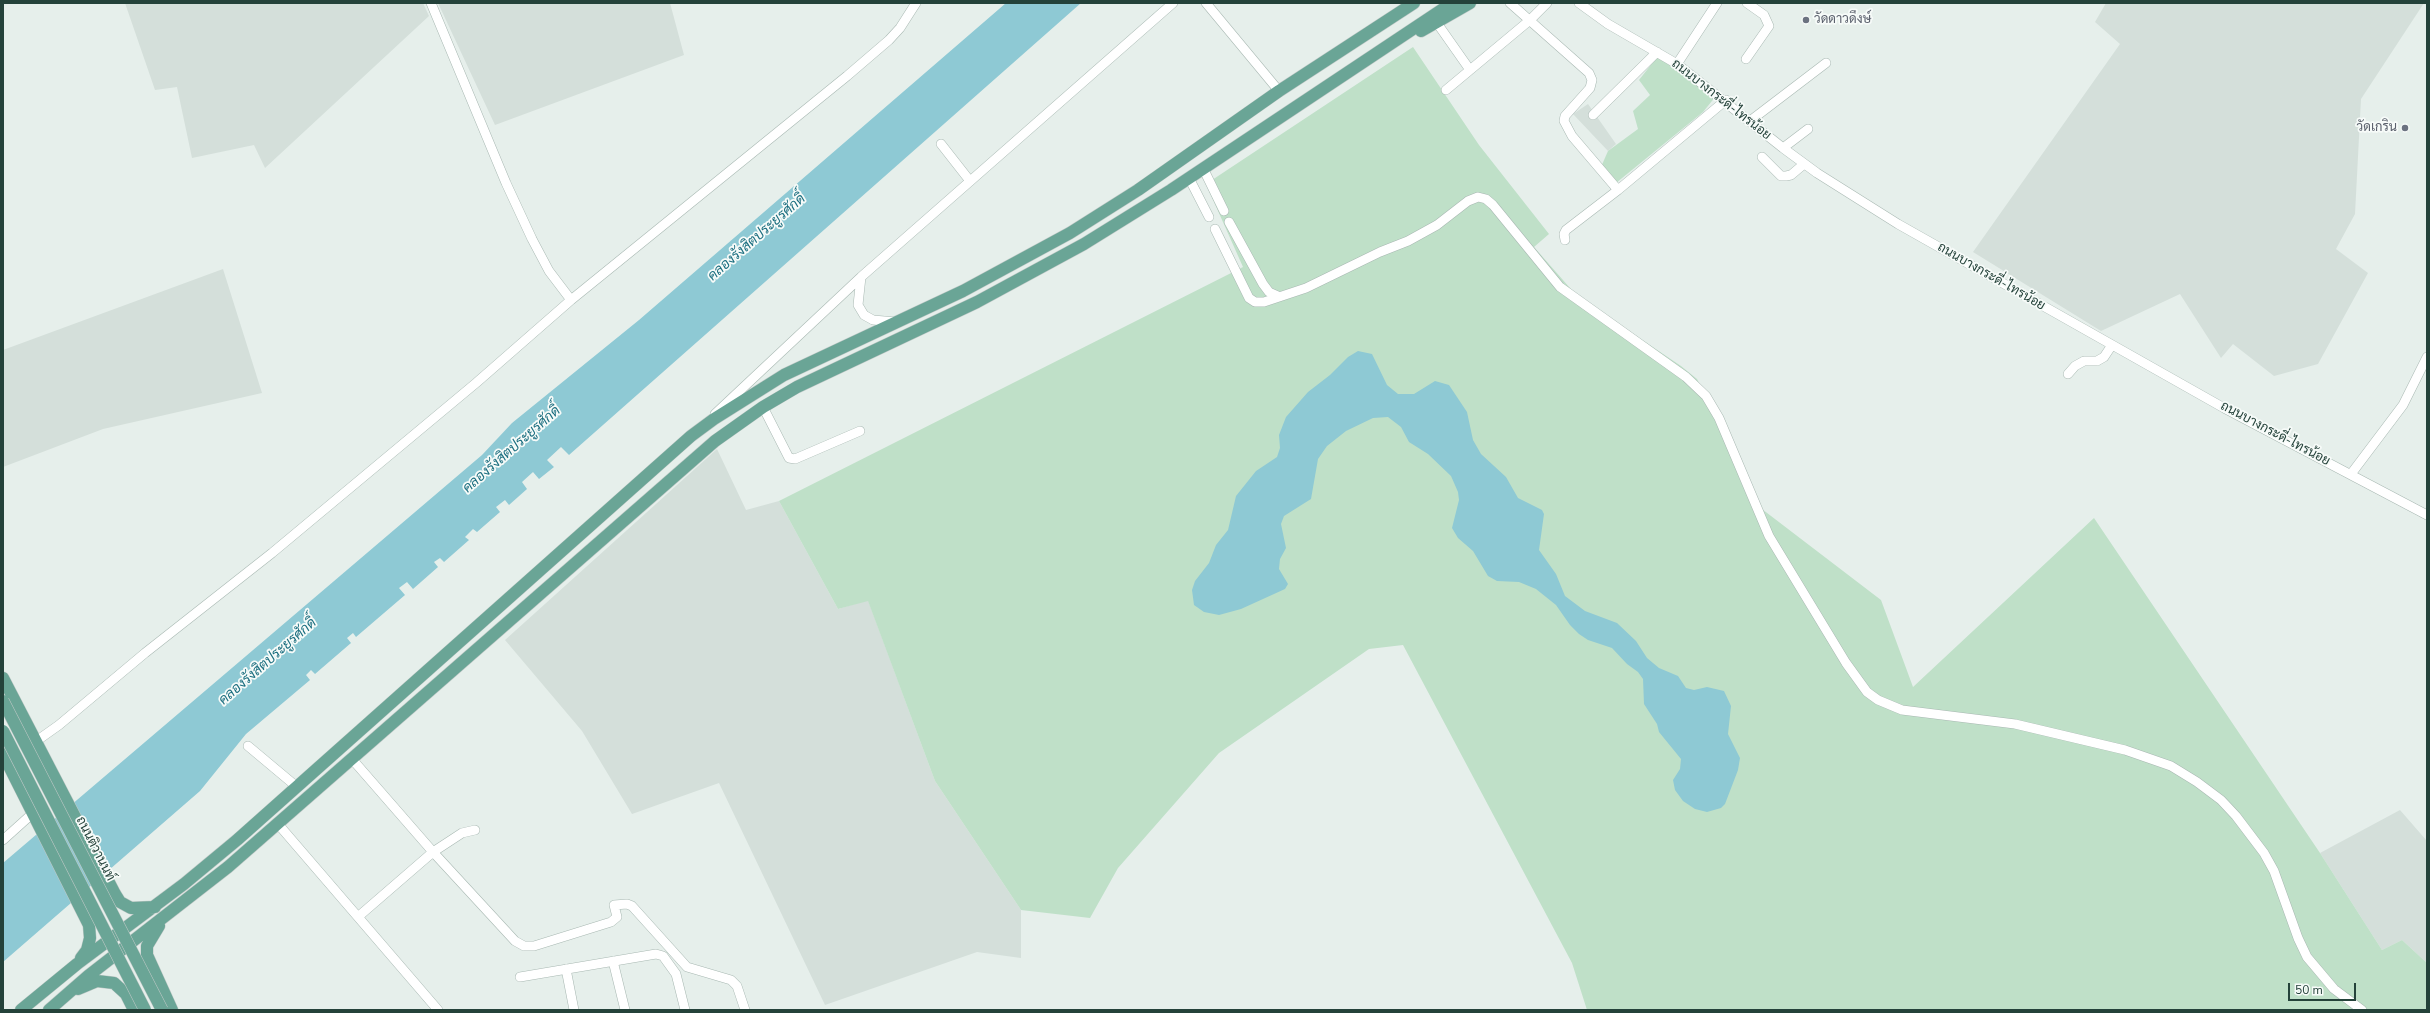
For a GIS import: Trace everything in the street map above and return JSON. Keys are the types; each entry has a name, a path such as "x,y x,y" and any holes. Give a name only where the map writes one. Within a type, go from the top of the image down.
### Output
{"main road":[{"path":"1359,38 1402,3"},
{"path":"21,1010 77,964 156,907 297,787 690,436 784,375 963,291 1070,233 1138,190 1279,91 1414,3"},
{"path":"49,1010 65,995 165,917 278,824 690,461 763,407 828,371 1016,282 1096,237 1189,178 1452,3"},
{"path":"1372,55 1437,23 1470,3"},
{"name":"ถนนติวานนท์","path":"3,678 66,803 108,883 120,902 131,908 156,907"},
{"path":"3,701 20,711"},
{"name":"ถนนติวานนท์","path":"3,701 162,1010"},
{"path":"3,731 146,1010"},
{"path":"3,754 89,925 90,938 87,950 77,964"},
{"path":"23,792 36,801 46,796 52,785 50,771"},
{"path":"165,917 152,935 147,946 147,955 172,1010"},
{"path":"65,995 85,985 107,981 120,987 134,1010"},
{"path":"28,1010 52,984"}],"street":[{"path":"431,3 506,183 532,239 549,271 570,300"},
{"path":"35,742 59,725 145,653 272,553 476,383 570,300 847,76 889,40 900,28 916,3"},
{"path":"690,436 861,277 1173,3"},
{"path":"1206,3 1279,91"},
{"path":"1510,3 1589,73 1592,80 1590,88 1565,116 1564,121 1572,136 1618,190"},
{"path":"1446,90 1530,20 1547,3"},
{"name":"ถนนบางกระดี่-ไทรน้อย","path":"1579,3 1608,24 1677,64 1726,100 1804,164 1898,224 2224,408 2427,514"},
{"path":"1677,64 1717,3"},
{"path":"1746,60 1770,26 1764,15 1748,3"},
{"path":"1437,23 1470,70"},
{"path":"1593,115 1657,52"},
{"path":"1750,121 1826,63"},
{"path":"1565,240 1564,234 1566,230 1618,190 1726,100"},
{"path":"1783,148 1808,129"},
{"path":"941,144 970,181"},
{"path":"1762,157 1781,176 1791,175 1804,164"},
{"path":"1203,168 1224,211"},
{"path":"1189,178 1209,217"},
{"path":"1215,229 1248,298 1255,302 1264,302 1278,296 1306,288 1380,252 1408,242 1436,225 1468,201 1478,197 1486,199 1493,205 1560,287 1686,377 1706,396 1719,418 1769,536 1846,663 1867,692 1878,700 1902,710 2015,724 2125,750 2171,766 2197,782 2231,811 2264,853 2274,871 2298,938 2307,957 2334,989 2362,1010"},
{"path":"1229,222 1263,284 1269,292 1278,296"},
{"path":"861,277 858,305 864,315 873,320 896,322"},
{"path":"2068,374 2075,366 2084,361 2096,361 2104,357 2112,345"},
{"path":"2351,474 2403,405 2427,357"},
{"path":"763,407 789,458 795,459 860,431"},
{"path":"248,746 297,787"},
{"path":"352,759 433,852 515,941 524,946 534,946 611,922 617,917 614,905 627,904 632,906 687,967 731,980 737,986 745,1010"},
{"path":"3,840 34,816"},
{"path":"278,824 359,916 438,1010"},
{"path":"359,916 433,852 462,833 475,830"},
{"path":"520,977 656,954 664,956 676,974 685,1010"},
{"path":"613,961 625,1010"},
{"path":"566,969 574,1010"}],"shaded area":[{"path":"125,3 423,3 429,16 265,168 254,145 192,158 177,87 155,90"},
{"path":"438,3 670,3 684,55 495,125"},
{"path":"2106,3 2424,3 2361,99 2355,214 2336,249 2368,273 2318,364 2274,376 2233,344 2221,358 2180,294 2101,331 1973,252 2120,44 2095,22"},
{"path":"1588,104 1616,144 1608,151 1573,114"},
{"path":"223,269 262,393 103,429 3,467 3,350"},
{"path":"717,449 746,510 779,501 838,609 868,600 935,781 1021,910 1021,958 977,952 825,1005 719,783 632,814 582,731 505,640"},
{"path":"2400,810 2427,841 2427,963 2402,940 2382,950 2320,853"}],"green space":[{"path":"1413,47 1479,145 1549,234 1534,247 1577,296 1681,366 1697,379 1732,447 1754,503 1881,600 1913,687 2094,518 2320,853 2382,950 2402,940 2427,963 2427,1010 1587,1010 1572,963 1403,645 1369,649 1219,753 1118,868 1090,918 1021,910 935,781 868,601 838,609 779,501 1243,267 1206,184"},
{"path":"1658,56 1716,96 1703,112 1616,183 1601,167 1608,151 1638,129 1633,111 1650,95 1639,80"}],"water":[{"name":"คลองรังสิตประยูรศักดิ์","path":"1006,3 1081,3 569,455 561,447 547,460 554,467 539,479 533,472 522,482 527,489 509,505 505,500 496,507 500,512 477,532 473,529 465,537 469,540 444,562 440,558 434,562 438,567 413,589 407,582 399,588 405,595 356,637 353,633 347,638 351,643 315,674 311,670 306,675 310,680 246,734 200,791 3,962 3,863 482,455 512,423 639,320"},
{"path":"1358,351 1372,354 1387,385 1398,394 1414,394 1435,381 1449,385 1467,412 1473,440 1481,454 1506,477 1518,498 1542,510 1544,514 1539,550 1556,574 1565,596 1585,611 1617,623 1636,641 1647,658 1659,668 1678,676 1686,688 1694,690 1707,687 1724,691 1731,706 1728,734 1740,758 1738,770 1725,804 1721,808 1707,812 1695,809 1683,801 1675,790 1673,780 1680,769 1681,759 1659,732 1657,724 1644,704 1643,679 1638,672 1627,664 1612,648 1588,640 1579,634 1570,625 1556,605 1536,589 1519,582 1497,581 1488,576 1473,551 1458,538 1452,528 1459,500 1458,492 1451,476 1428,454 1409,442 1401,427 1388,417 1373,418 1346,431 1327,446 1318,459 1311,499 1284,516 1281,524 1286,548 1280,559 1279,569 1288,584 1285,589 1241,609 1219,615 1204,612 1194,605 1192,590 1195,581 1209,563 1216,545 1228,530 1236,496 1256,471 1277,457 1280,448 1279,435 1286,417 1308,392 1330,375 1348,357"}],"place":[{"name":"วัดดาวดึงษ์","path":"1806,20"},
{"name":"วัดเกริน","path":"2405,128"}]}
